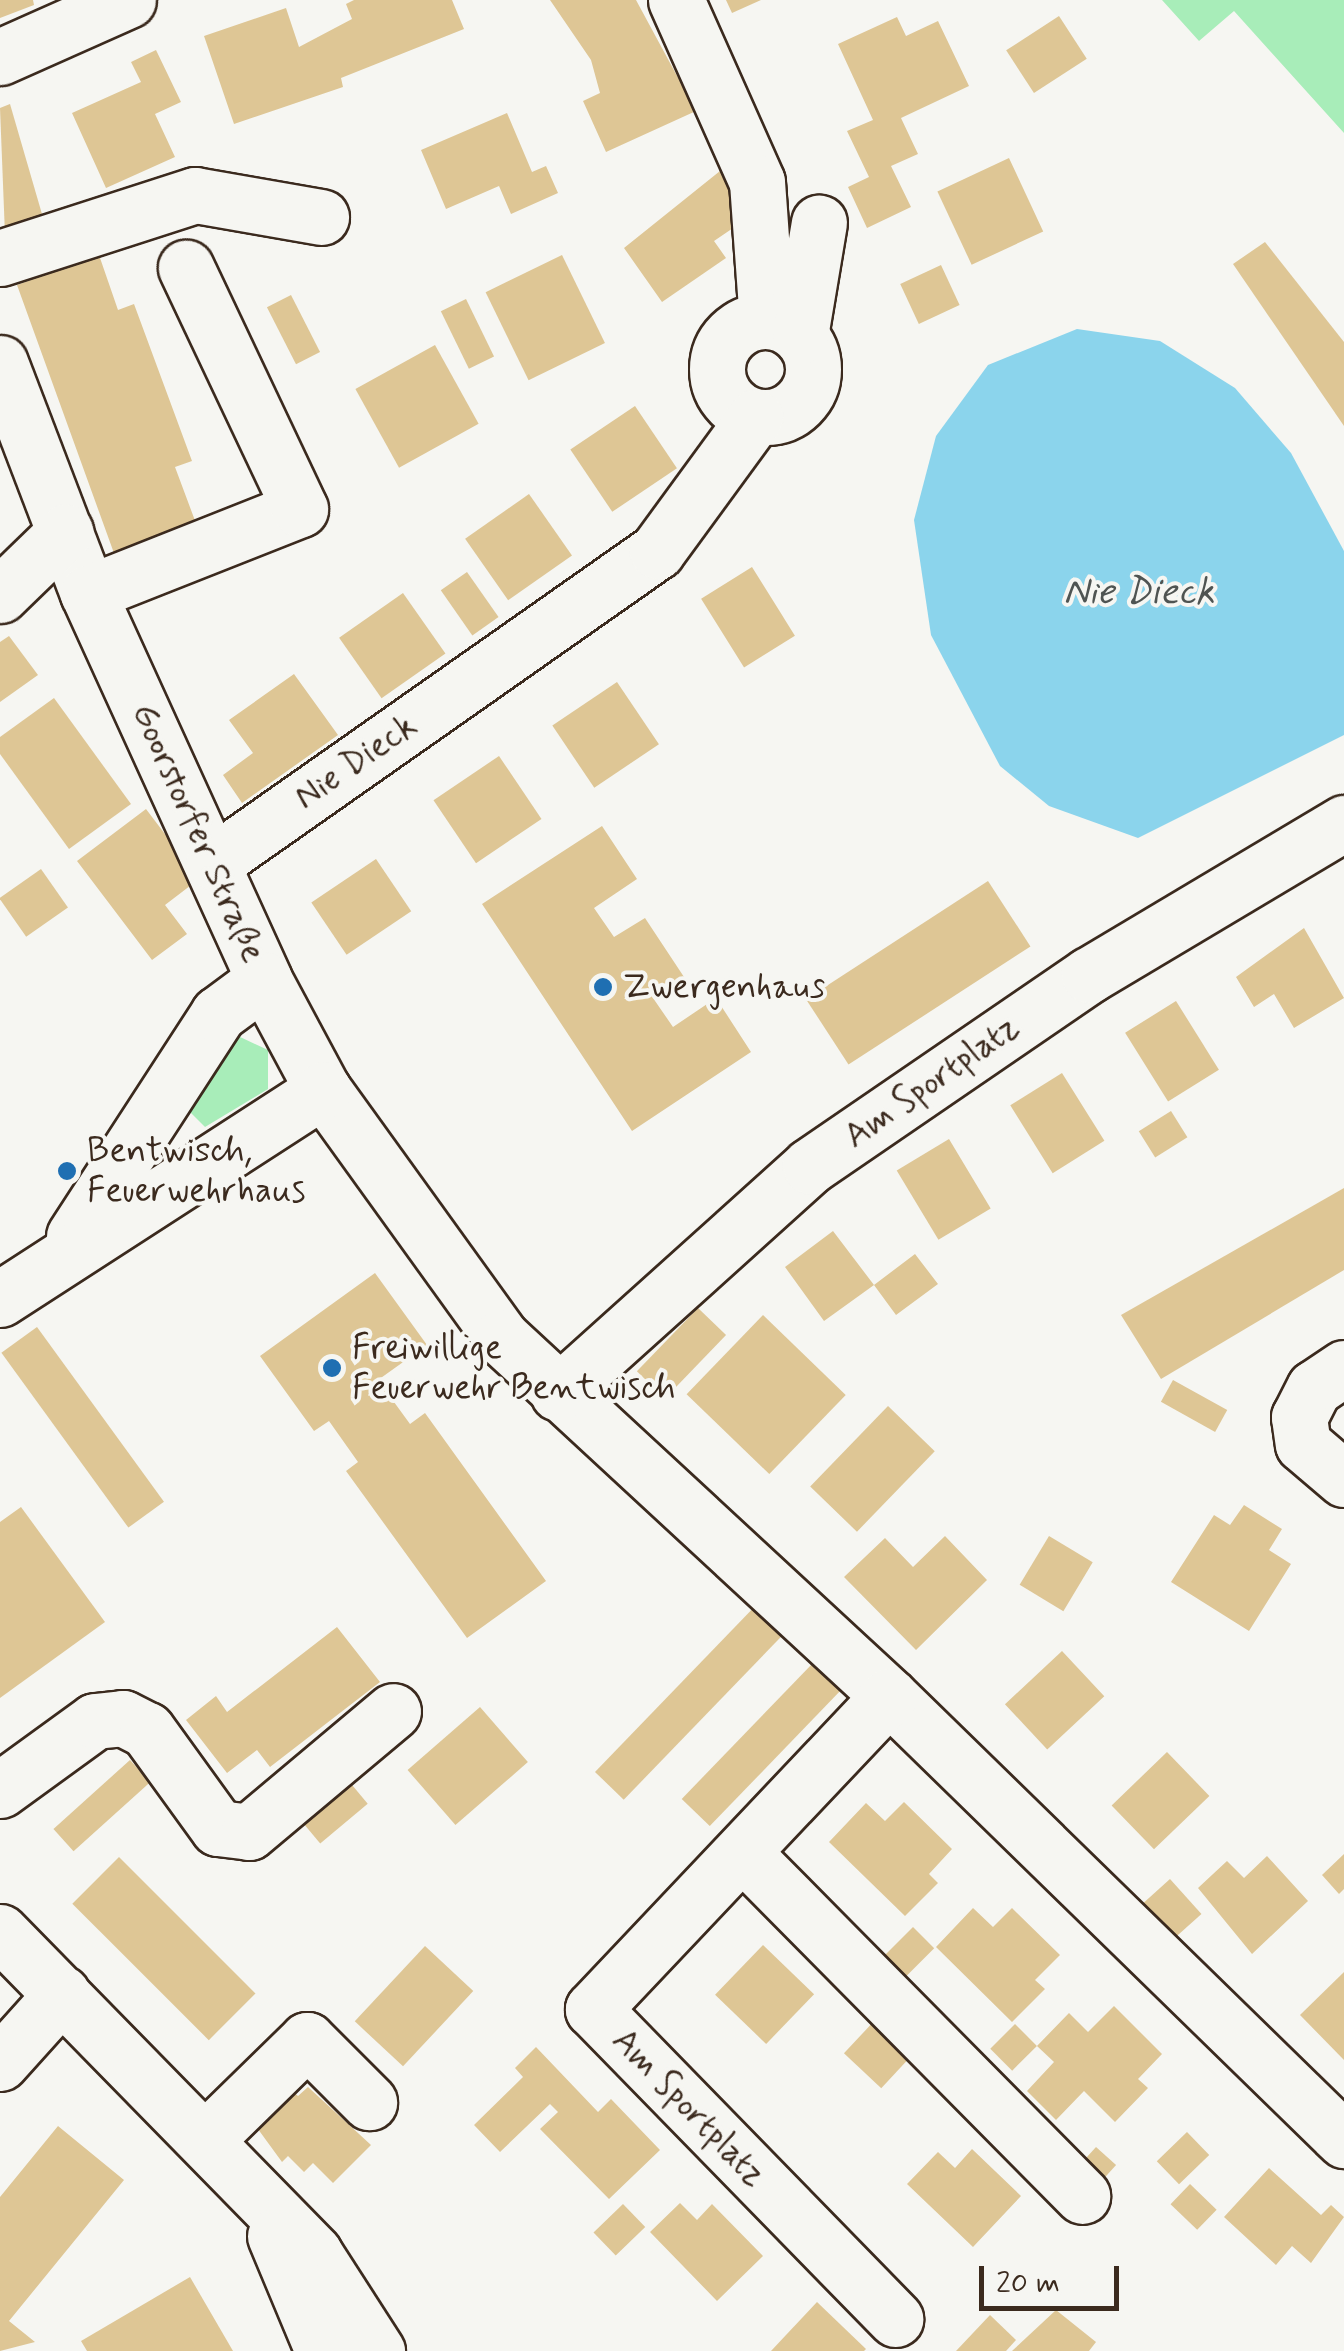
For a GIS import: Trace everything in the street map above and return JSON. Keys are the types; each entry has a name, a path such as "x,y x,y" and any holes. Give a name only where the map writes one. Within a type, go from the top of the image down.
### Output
{"street":[{"path":"0,57 128,0"},
{"path":"676,0 757,182 784,328 810,353 807,393 775,417 755,417 730,401 716,374 730,336 784,328"},
{"path":"0,258 196,195 321,217"},
{"path":"784,328 818,223"},
{"path":"88,592 300,508 186,268"},
{"name":"Goorstorfer Straße","path":"0,363 88,592 214,862 264,980 218,1014 58,1259"},
{"name":"Nie Dieck","path":"214,862 657,551 755,417"},
{"path":"0,595 65,532"},
{"name":"Am Sportplatz","path":"558,1393 810,1166 1088,974 1344,823"},
{"path":"264,980 323,1090 501,1336 558,1393 889,1696 1344,2140"},
{"name":"Goorstorfer Straße","path":"2,1294 323,1090"},
{"path":"1344,1368 1314,1388 1299,1418 1302,1444 1344,1479"},
{"name":"Am Sportplatz","path":"889,1696 593,2010 895,2319"},
{"path":"0,1790 96,1721 122,1718 147,1730 218,1828 249,1832 394,1712"},
{"path":"744,1854 1082,2196"},
{"path":"0,1932 207,2138 314,2253 377,2351"},
{"path":"0,2063 62,1994"},
{"path":"207,2138 307,2040 369,2102"},
{"path":"260,2196 322,2351"}],"green space":[{"path":"1162,0 1344,0 1344,133 1234,11 1199,41"},
{"path":"238,1036 268,1050 268,1089 205,1127 185,1107"}],"water":[{"name":"Nie Dieck","path":"1077,329 1160,341 1235,388 1291,453 1344,551 1344,735 1138,838 1049,806 1000,766 931,635 914,520 936,436 988,365"}],"building":[{"path":"0,0 33,0 34,5 0,18"},
{"path":"354,0 452,0 464,29 341,78 343,87 234,124 204,36 286,8 299,47 352,19 346,4"},
{"path":"550,0 636,0 696,111 606,152 583,101 600,93 591,60"},
{"path":"726,0 761,0 732,13"},
{"path":"1059,16 1087,59 1034,93 1006,50"},
{"path":"897,17 906,36 938,21 969,86 901,118 918,154 891,166 911,207 867,228 848,187 869,177 847,131 873,120 838,44"},
{"path":"156,50 181,102 155,114 175,157 106,188 72,113 141,82 131,62"},
{"path":"10,104 44,221 5,235 0,108"},
{"path":"507,113 532,172 546,166 558,193 511,214 499,186 446,209 421,150"},
{"path":"1009,158 1043,231 972,265 937,191"},
{"path":"720,171 737,196 739,224 714,241 726,258 662,302 624,248"},
{"path":"1265,242 1344,342 1344,426 1233,264"},
{"path":"99,255 118,310 134,304 192,461 175,467 197,526 115,556 17,285"},
{"path":"562,255 605,343 529,380 486,292"},
{"path":"941,265 960,305 919,324 900,284"},
{"path":"291,295 320,352 296,364 267,307"},
{"path":"466,299 494,357 469,369 441,311"},
{"path":"435,345 479,424 399,468 355,389"},
{"path":"635,406 677,468 612,512 570,450"},
{"path":"529,494 572,555 508,600 465,539"},
{"path":"752,567 795,636 744,667 701,599"},
{"path":"467,572 499,617 472,635 441,590"},
{"path":"403,593 445,654 382,698 339,638"},
{"path":"9,636 38,675 0,702 0,642"},
{"path":"294,674 338,735 242,803 223,775 253,753 229,720"},
{"path":"617,682 659,744 594,788 552,726"},
{"path":"54,698 131,804 69,849 0,754 0,737"},
{"path":"499,756 541,819 476,863 434,800"},
{"path":"146,809 199,879 165,905 187,934 152,960 77,861"},
{"name":"Zwergenhaus","path":"602,826 637,879 594,908 614,937 645,918 684,977 653,998 673,1027 716,998 751,1052 632,1131 482,904"},
{"path":"376,859 411,911 347,955 311,903"},
{"path":"41,869 68,908 26,937 0,898"},
{"path":"988,881 1030,946 848,1065 806,999"},
{"path":"1304,928 1344,998 1294,1028 1274,994 1254,1007 1236,977"},
{"path":"1176,1001 1219,1070 1168,1101 1125,1033"},
{"path":"1062,1073 1104,1141 1053,1173 1010,1105"},
{"path":"1171,1111 1187,1137 1155,1157 1139,1131"},
{"path":"949,1139 991,1208 938,1240 897,1170"},
{"path":"1344,1188 1344,1270 1161,1379 1121,1315"},
{"path":"833,1231 874,1285 824,1321 785,1267"},
{"path":"915,1254 938,1284 896,1315 874,1285"},
{"path":"375,1273 427,1345 378,1380 410,1424 425,1413 546,1581 467,1638 346,1471 358,1462 329,1421 314,1431 260,1356"},
{"path":"698,1308 726,1335 665,1398 637,1371"},
{"path":"763,1315 846,1395 769,1474 687,1394"},
{"path":"37,1327 164,1502 128,1528 1,1353"},
{"path":"1173,1380 1227,1410 1215,1432 1161,1402"},
{"path":"888,1406 935,1451 857,1532 810,1487"},
{"path":"1244,1505 1282,1529 1269,1550 1291,1564 1249,1631 1171,1582 1214,1515 1230,1525"},
{"path":"21,1507 105,1622 0,1698 0,1522"},
{"path":"945,1536 987,1580 916,1650 844,1577 885,1538 913,1567"},
{"path":"1049,1536 1093,1562 1063,1611 1020,1585"},
{"path":"761,1600 790,1628 624,1800 595,1772"},
{"path":"337,1627 380,1682 270,1767 257,1750 227,1773 186,1720 216,1696 227,1712"},
{"path":"1062,1651 1104,1696 1047,1750 1005,1704"},
{"path":"813,1663 841,1690 710,1826 682,1799"},
{"path":"480,1707 528,1762 455,1825 408,1770"},
{"path":"1167,1752 1209,1796 1154,1849 1112,1805"},
{"path":"130,1760 150,1782 74,1851 53,1829"},
{"path":"342,1773 368,1804 320,1843 295,1813"},
{"path":"904,1802 952,1849 929,1874 938,1883 905,1916 829,1842 866,1803 885,1821"},
{"path":"1344,1854 1344,1889 1339,1894 1322,1875"},
{"path":"1267,1856 1308,1901 1252,1954 1198,1888 1227,1861 1244,1878"},
{"path":"119,1857 255,1993 209,2040 72,1904"},
{"path":"1170,1879 1201,1914 1173,1939 1142,1904"},
{"path":"973,1908 993,1927 1012,1908 1060,1955 1035,1980 1045,1989 1012,2022 936,1947"},
{"path":"913,1927 934,1948 905,1977 884,1956"},
{"path":"763,1945 814,1994 766,2044 715,1995"},
{"path":"425,1946 473,1991 403,2066 355,2021"},
{"path":"1344,1972 1344,2060 1300,2015"},
{"path":"1114,2006 1162,2054 1138,2079 1148,2088 1115,2122 1084,2091 1056,2120 1027,2091 1054,2062 1037,2046 1069,2013 1088,2032"},
{"path":"876,2019 913,2054 881,2088 844,2053"},
{"path":"1015,2024 1037,2046 1012,2071 990,2049"},
{"path":"536,2047 598,2112 611,2099 660,2150 609,2199 540,2129 558,2112 550,2104 500,2152 474,2125 523,2077 515,2068"},
{"path":"308,2087 371,2145 333,2183 313,2163 304,2172 288,2156 282,2162 255,2125 290,2089 298,2096"},
{"path":"58,2126 124,2180 9,2321 35,2342 0,2351 0,2197"},
{"path":"1187,2132 1209,2155 1179,2184 1157,2161"},
{"path":"1096,2147 1116,2165 1096,2187 1076,2169"},
{"path":"972,2149 1021,2196 973,2247 907,2184 938,2152 955,2168"},
{"path":"1269,2168 1321,2215 1331,2205 1344,2217 1311,2263 1292,2246 1276,2265 1224,2217"},
{"path":"1190,2184 1217,2210 1197,2230 1171,2204"},
{"path":"680,2203 697,2220 712,2204 763,2256 717,2301 650,2232"},
{"path":"623,2204 645,2227 616,2255 594,2232"},
{"path":"190,2277 233,2351 87,2351 81,2341"},
{"path":"817,2302 866,2349 864,2351 771,2351"},
{"path":"1056,2310 1096,2342 1089,2351 1012,2351"},
{"path":"990,2315 1016,2340 1006,2351 956,2351"}],"place":[{"name":"Zwergenhaus","path":"603,987"},
{"name":"Bentwisch, Feuerwehrhaus","path":"67,1171"},
{"name":"Freiwillige Feuerwehr Bentwisch","path":"332,1368"}]}
